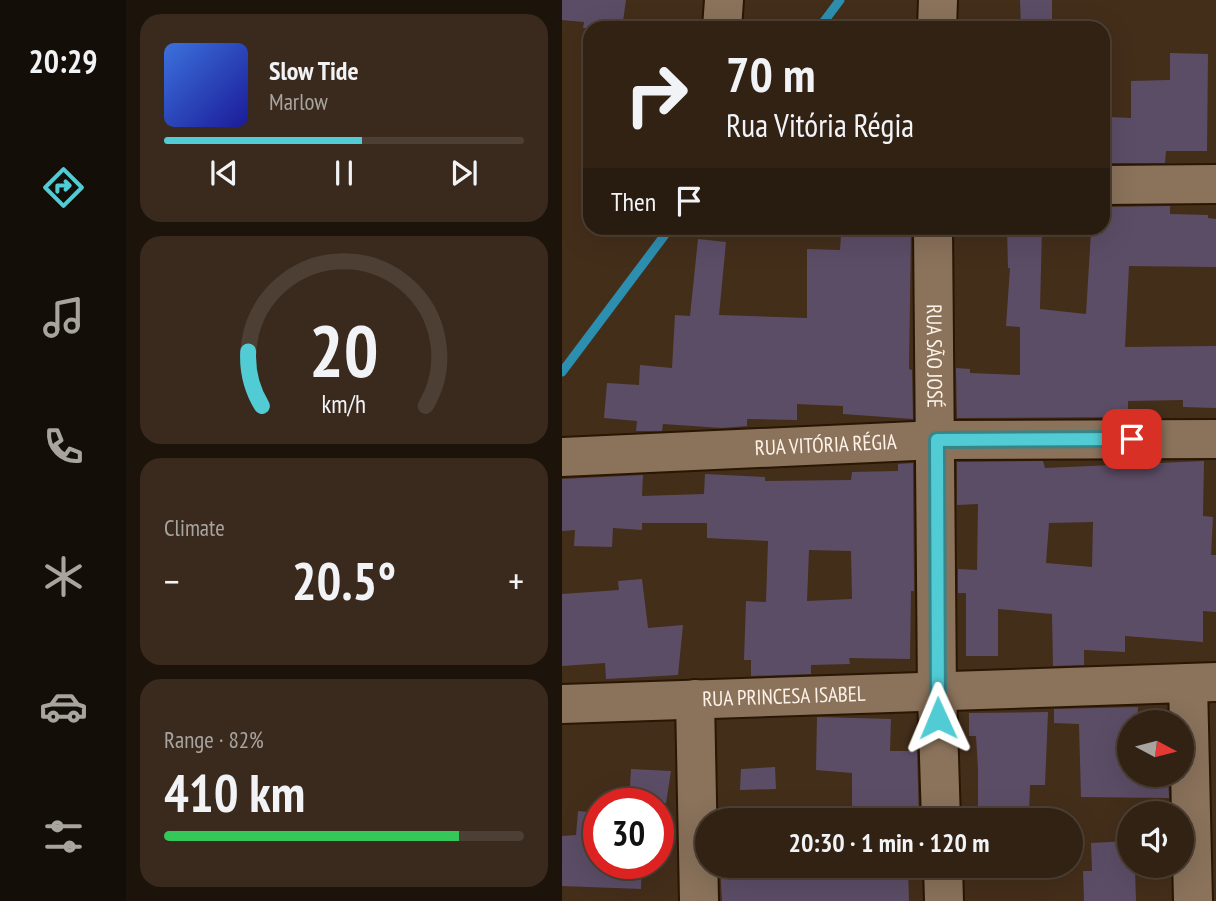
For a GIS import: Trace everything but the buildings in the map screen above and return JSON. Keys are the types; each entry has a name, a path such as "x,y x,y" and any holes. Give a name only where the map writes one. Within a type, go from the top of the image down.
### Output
{"street":[{"path":"722,21 724,0"},
{"path":"937,21 938,0"},
{"path":"1110,185 1216,184"},
{"name":"RUA SÃO JOSÉ","path":"933,235 941,808"},
{"name":"RUA VITÓRIA RÉGIA","path":"562,457 937,440 1216,439"},
{"path":"1193,901 1202,683"},
{"name":"RUA PRINCESA ISABEL","path":"562,704 1202,683"},
{"path":"695,699 699,901"},
{"path":"943,878 944,901"}],"waterway":[{"path":"824,21 840,0"},
{"path":"562,372 665,235"}],"route":[{"path":"938,718 937,440 1132,439"}]}
